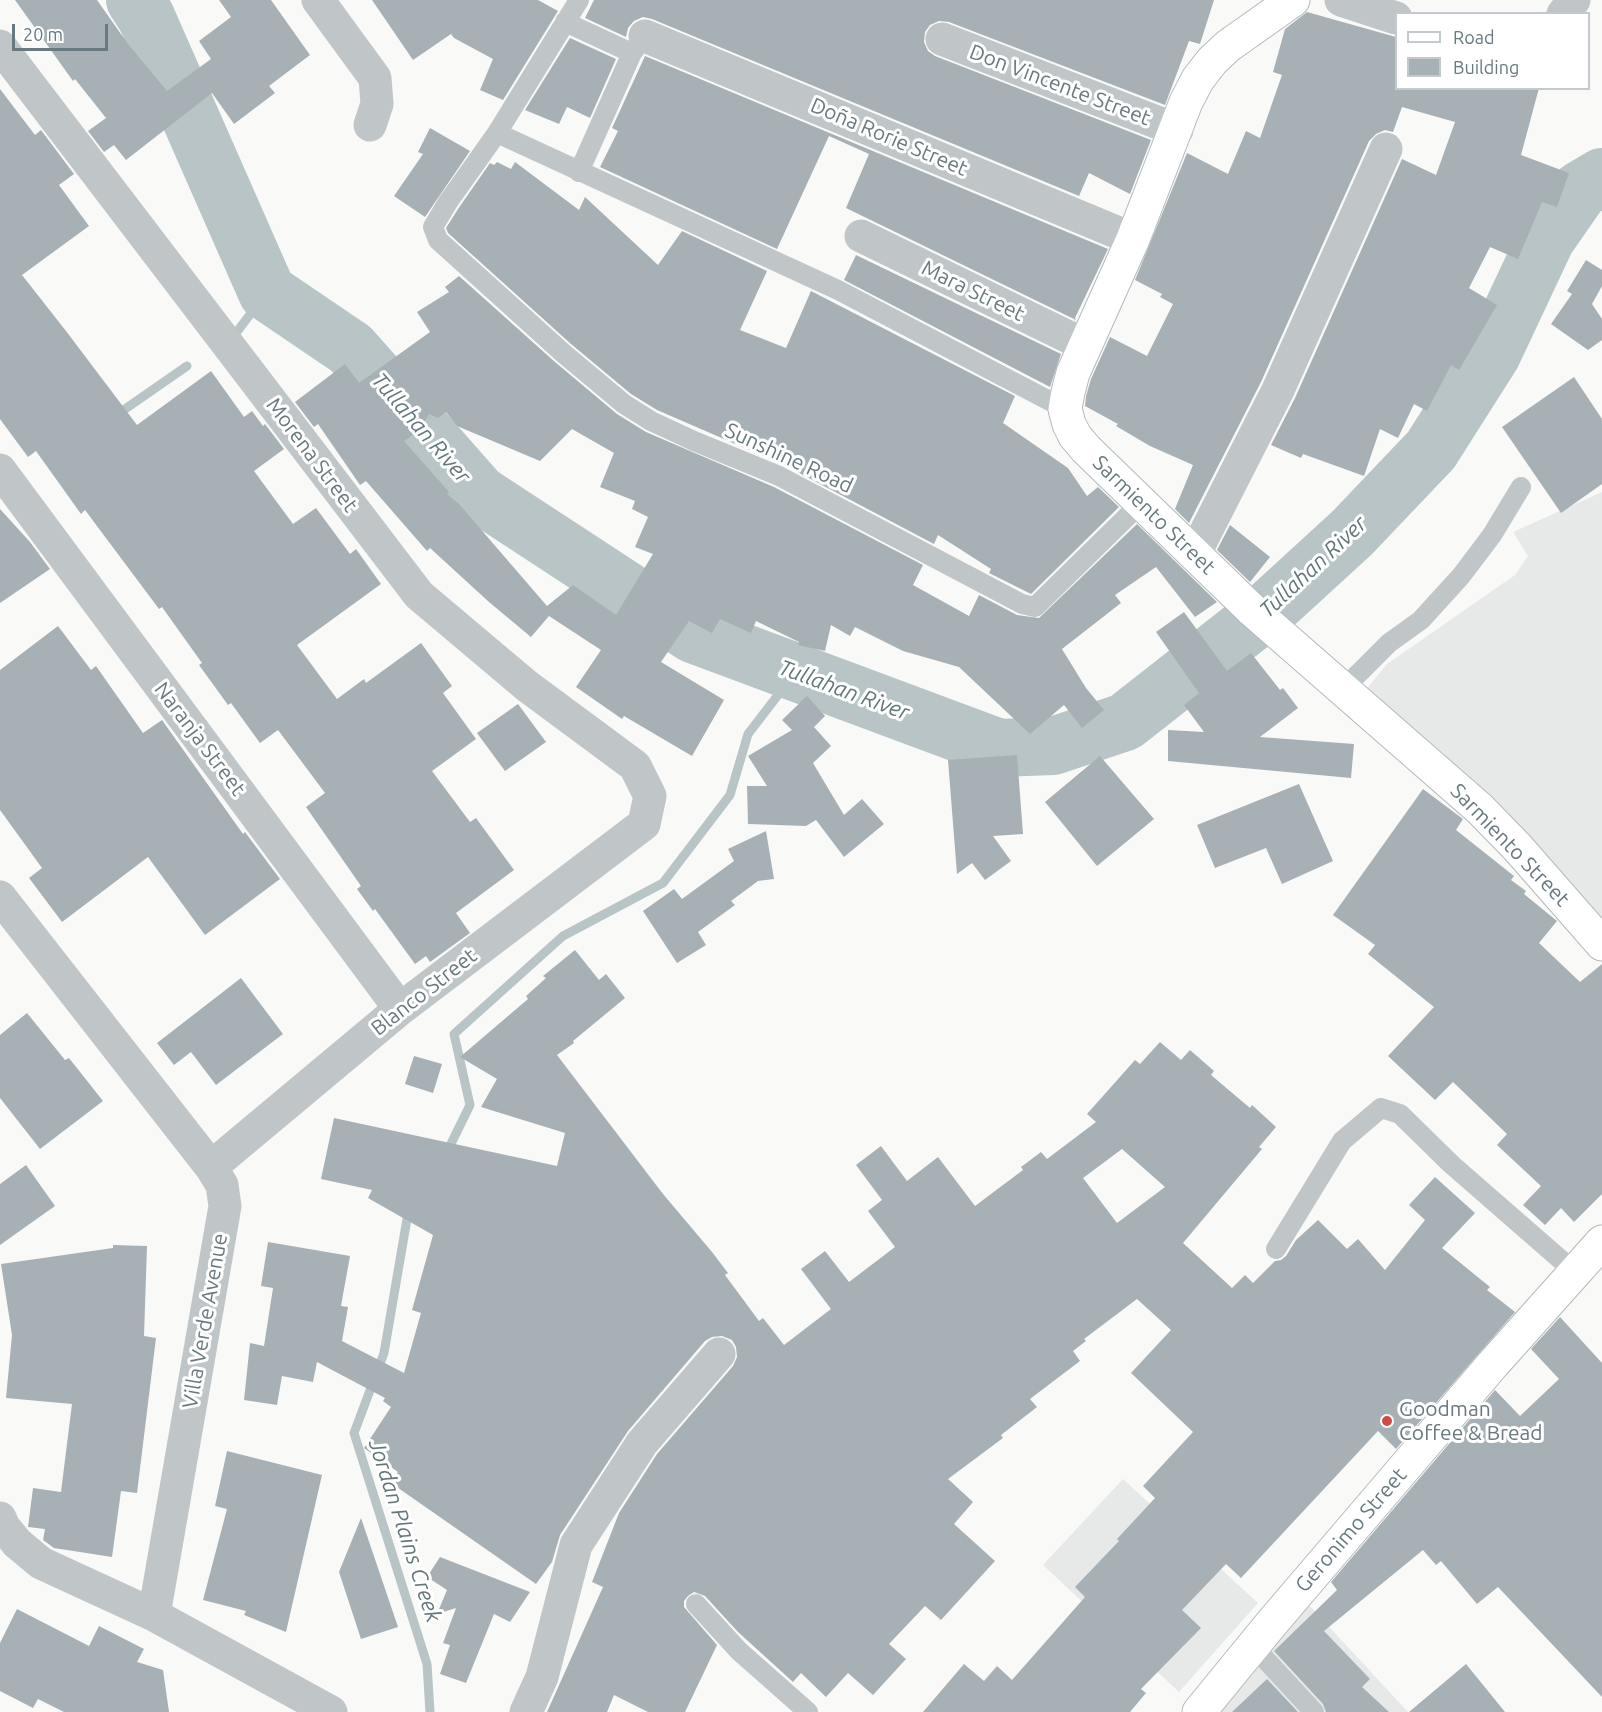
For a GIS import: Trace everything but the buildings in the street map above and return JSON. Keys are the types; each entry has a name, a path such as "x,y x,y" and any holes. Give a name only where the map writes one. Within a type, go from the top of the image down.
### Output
{"street":[{"path":"318,0 375,78 376,104 370,125"},
{"path":"1065,409 1073,373 1133,238 1186,102 1198,79 1228,46 1293,0"},
{"path":"1341,0 1395,18"},
{"path":"1565,12 1574,0"},
{"name":"Don Vincente Street","path":"942,39 1177,130"},
{"name":"Doña Rorie Street","path":"638,44 1133,238"},
{"name":"Morena Street","path":"0,46 419,595 527,687 635,766 650,796 644,824"},
{"path":"1194,555 1278,390 1386,149"},
{"name":"Mara Street","path":"861,236 1085,345"},
{"name":"Sarmiento Street","path":"1065,409 1075,436 1141,503 1278,634 1372,712 1480,809 1518,848 1602,944"},
{"name":"Naranja Street","path":"0,470 400,1009"},
{"name":"Blanco Street","path":"211,1167 400,1009 644,824"},
{"name":"Villa Verde Avenue","path":"0,897 211,1167 222,1185 225,1206 154,1615"},
{"name":"Geronimo Street","path":"1199,1712 1478,1382 1602,1242"},
{"path":"526,1712 542,1677 576,1545 642,1443 719,1354"},
{"path":"0,1518 17,1543 41,1563 154,1615 331,1712"}],"lane":[{"path":"579,0 497,133 838,290 1065,409"},
{"path":"565,22 638,44 579,172"},
{"name":"Sunshine Road","path":"497,133 433,226 438,240 563,353 624,404 651,421 779,476 1022,604 1035,608 1141,503"},
{"path":"1342,689 1389,644 1421,620 1461,576 1492,535 1521,487"},
{"path":"1276,1249 1342,1141 1382,1108 1400,1114 1451,1164 1576,1273"},
{"path":"696,1604 739,1652 808,1712"},
{"path":"1253,1646 1314,1712"}],"shaded area":[{"path":"1602,492 1602,935 1444,754 1365,691 1387,664 1515,575 1528,556 1513,532"},
{"path":"1123,1479 1258,1603 1179,1692 1043,1565"},
{"path":"1309,1605 1408,1712 1218,1712"}],"waterway":[{"name":"Tullahan River","path":"135,0 146,17 267,292 351,349 479,494 693,634 999,748 1053,746 1125,722 1269,609 1352,533 1431,450 1492,354 1546,239 1580,190 1602,177"},
{"path":"236,333 267,292"},
{"path":"115,416 187,366"},
{"name":"Jordan Plains Creek","path":"446,1154 470,1105 454,1034 563,936 663,883 730,795 748,734 795,673"},
{"name":"Jordan Plains Creek","path":"413,1210 407,1219 384,1353 354,1433 427,1664 430,1712"}],"place":[{"name":"Goodman Coffee & Bread","path":"1387,1421"}]}
